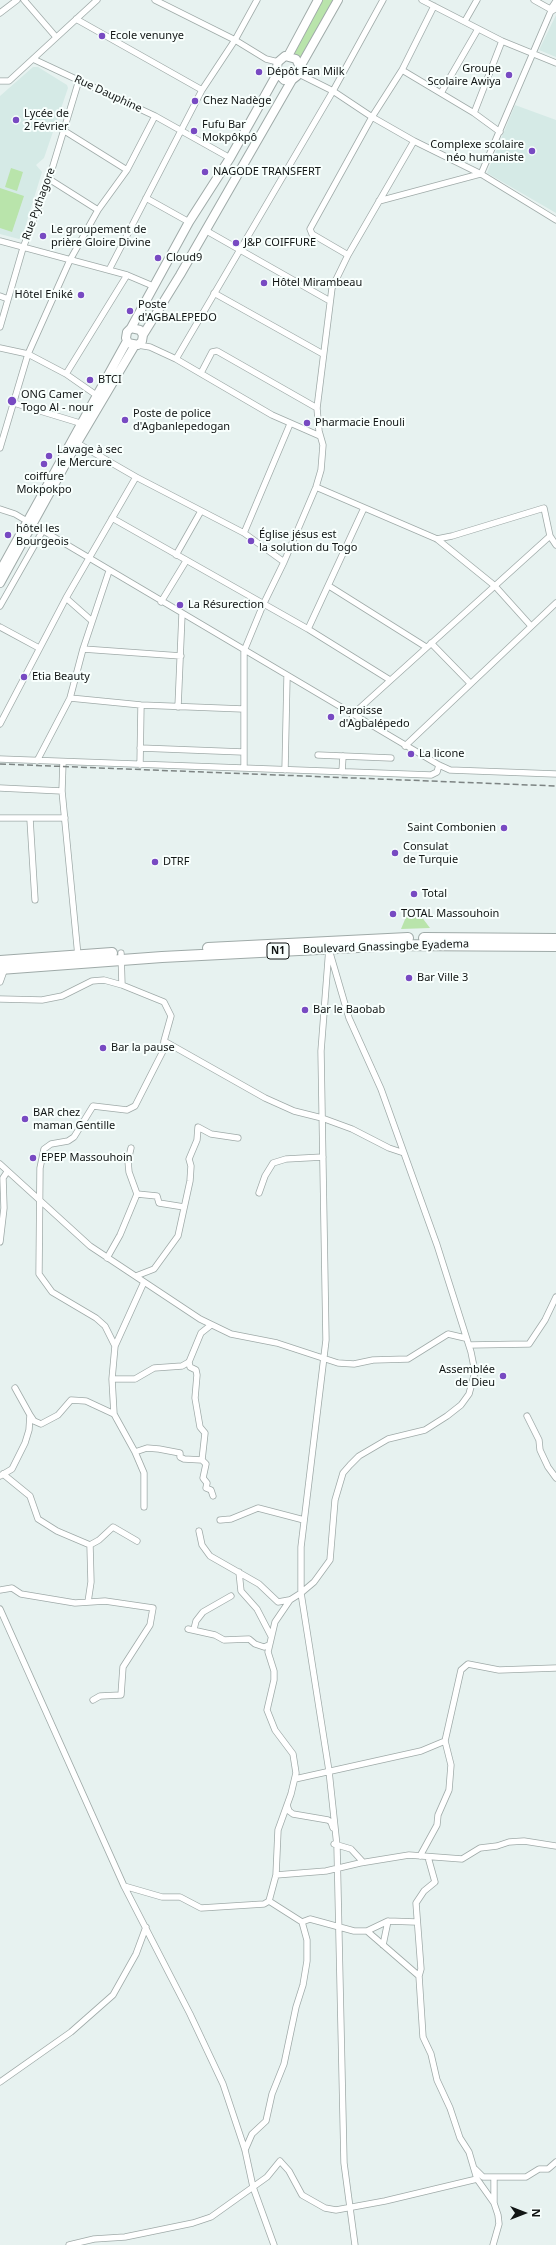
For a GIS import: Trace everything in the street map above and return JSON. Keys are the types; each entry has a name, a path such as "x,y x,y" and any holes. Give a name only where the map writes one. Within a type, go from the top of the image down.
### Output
{"highway":[{"name":"Boulevard Gnassingbe Eyadema","path":"2,966 121,956 455,937 556,938"},
{"name":"Boulevard Gnassingbe Eyadema","path":"328,945 427,944 556,946"},
{"name":"Boulevard Gnassingbe Eyadema","path":"2,966 78,956 121,956"}],"main road":[{"path":"100,397 127,341 127,332 131,328 189,222 230,158 277,74 278,62 288,56 318,0"},
{"path":"0,584 30,524 84,424 100,397 143,336 299,70 338,0"},
{"path":"288,56 296,59 299,70"},
{"path":"277,74 282,79 292,80"},
{"path":"131,328 140,330 143,336"},
{"path":"127,341 136,345"},
{"path":"1,569 30,524 77,443 84,424"}],"street":[{"path":"0,13 17,0"},
{"path":"24,0 56,37"},
{"path":"0,81 9,81 97,0"},
{"path":"155,0 235,40 266,59 278,62"},
{"path":"109,270 202,90 235,40 257,0"},
{"path":"176,359 333,91 383,0"},
{"path":"422,0 502,41 556,63"},
{"path":"465,21 477,0"},
{"path":"534,0 553,9"},
{"path":"481,174 532,53 556,1"},
{"path":"348,255 312,234 310,229 372,117 402,70 434,6"},
{"path":"76,19 202,90"},
{"path":"441,93 478,29"},
{"path":"474,113 502,41"},
{"name":"Rue Dauphine","path":"33,59 155,116 230,158"},
{"path":"299,70 372,117 414,141 481,174 556,220"},
{"path":"402,70 474,113 500,132"},
{"name":"Rue Pythagore","path":"0,328 23,248 49,179 79,80"},
{"path":"0,448 28,354 70,260 98,210 127,170 155,116"},
{"path":"63,130 127,170"},
{"path":"244,768 244,651 316,487 323,454 317,408 330,301 335,280 414,141"},
{"path":"379,202 481,174"},
{"path":"49,179 98,210"},
{"path":"146,198 189,222"},
{"path":"206,230 240,251 330,301"},
{"path":"0,241 127,275 153,286"},
{"path":"66,374 127,275"},
{"path":"214,293 323,354"},
{"path":"0,296 8,299"},
{"path":"143,336 150,347"},
{"path":"136,345 150,347 176,359 290,424 320,436"},
{"path":"0,348 28,354 66,374 100,397"},
{"path":"201,373 212,352 217,351 317,408"},
{"path":"14,403 84,424"},
{"path":"244,533 290,424"},
{"path":"77,443 244,533 284,562"},
{"path":"0,724 66,598 136,476"},
{"path":"316,487 437,539 495,586 531,626"},
{"path":"308,629 364,508"},
{"path":"437,539 452,536 544,508 550,536 556,546"},
{"path":"0,509 15,514 42,532 439,765 450,770 556,774"},
{"path":"176,555 201,511"},
{"path":"112,518 263,605 308,629 390,680"},
{"path":"0,606 42,532"},
{"path":"352,715 550,536"},
{"path":"161,602 186,561"},
{"path":"36,761 70,698 83,650 109,571"},
{"path":"329,586 428,645 470,683"},
{"path":"66,598 92,621"},
{"path":"406,746 470,683 556,603"},
{"path":"178,707 182,614"},
{"path":"0,627 39,648"},
{"path":"83,650 180,656"},
{"path":"285,770 287,676"},
{"path":"70,698 141,705 243,709"},
{"path":"140,765 141,705"},
{"path":"140,748 243,752"},
{"path":"318,755 391,758"},
{"path":"342,756 342,772"},
{"path":"0,758 36,761 431,775 437,772 439,765"},
{"path":"63,762 62,791 78,956"},
{"path":"0,788 62,791"},
{"path":"0,818 65,818"},
{"path":"30,819 35,900"},
{"path":"328,945 321,1051 326,1340 322,1358 301,1547 301,1593 329,1771 337,1846 344,2163 355,2245"},
{"path":"270,1901 276,1875 277,1835 295,1779 295,1757 275,1730 267,1710 275,1675 269,1646 278,1615 290,1600 301,1593 321,1574 330,1560 334,1505 343,1473 356,1459 384,1441 433,1426 461,1405 469,1394 475,1372 469,1345 465,1338 437,1245 381,1089 346,1012 328,945"},
{"path":"121,956 122,985"},
{"path":"0,982 2,966"},
{"path":"0,999 42,1000 62,996 92,981 104,980 122,985 164,1002 171,1016 164,1041 163,1051 135,1106 127,1110 93,1106 74,1137 68,1141 51,1144 44,1149 40,1168 39,1274 42,1282 52,1292 96,1318 104,1326 115,1346"},
{"path":"164,1041 265,1098 294,1111 322,1118 404,1153"},
{"path":"136,1276 154,1269 178,1236 191,1166 189,1159 197,1140 198,1127 211,1134 238,1138"},
{"path":"107,1258 120,1235 137,1194 129,1172 128,1160 131,1148"},
{"path":"260,1193 265,1176 273,1163 286,1159 323,1157"},
{"path":"0,1164 80,1238 107,1258 211,1325 231,1334 277,1343 338,1363 354,1364 373,1360 408,1359 448,1334 465,1338"},
{"path":"0,1242 4,1208 3,1178 7,1172"},
{"path":"137,1194 157,1196 159,1202 184,1206"},
{"path":"144,1282 115,1346 112,1379 114,1414 135,1452 144,1473 144,1507"},
{"path":"469,1345 529,1344 545,1320 556,1297"},
{"path":"112,1379 135,1379 154,1368 182,1366 189,1362 201,1333 211,1325"},
{"path":"189,1362 190,1367 196,1370 195,1398 200,1427 205,1434 202,1460"},
{"path":"15,1388 34,1421 41,1424 58,1415 71,1400 86,1401 114,1414"},
{"path":"30,1415 25,1443 12,1469 1,1475 30,1496 38,1519 57,1531 90,1545"},
{"path":"527,1416 539,1440 540,1450 548,1467 556,1478"},
{"path":"135,1452 147,1448 160,1449 180,1453 180,1457 184,1459 202,1460 206,1464 203,1478 207,1483 206,1488 210,1490 213,1496"},
{"path":"220,1520 231,1519 258,1508 304,1520"},
{"path":"90,1545 99,1540 113,1527 137,1541"},
{"path":"199,1531 202,1545 210,1556 266,1589 278,1602 290,1600"},
{"path":"88,1602 91,1582 90,1545"},
{"path":"239,1572 241,1591 257,1609 271,1636"},
{"path":"0,1590 12,1588 21,1594 75,1602 105,1601 153,1608 150,1625 123,1667 121,1695 100,1696 93,1700"},
{"path":"230,1596 203,1612 191,1629 216,1635 224,1640 249,1639 255,1644 264,1647 269,1646"},
{"path":"0,1609 124,1886 146,1927 223,2084 245,2150 253,2186 274,2245"},
{"path":"420,1856 437,1825 438,1815 449,1790 451,1765 445,1741 461,1670 468,1664 499,1670 556,1668"},
{"path":"295,1779 421,1750 445,1741"},
{"path":"287,1805 289,1811 293,1814 332,1822 334,1830 332,1841 337,1846 351,1849 364,1862"},
{"path":"276,1875 338,1868 364,1862 409,1855 462,1859 480,1848 497,1846 509,1842 524,1841 556,1846"},
{"path":"428,1857 435,1882 424,1890 416,1903 423,2037 431,2054 437,2080 448,2102 460,2138 469,2152 477,2179 494,2203"},
{"path":"124,1886 162,1897 180,1897 201,1908 264,1904 270,1901"},
{"path":"245,2150 252,2134 266,2121 272,2094 284,2064 296,2007 303,1985 307,1961 307,1940 302,1922 270,1901"},
{"path":"302,1922 310,1919 339,1928 354,1931 367,1931 388,1921 416,1922"},
{"path":"383,1945 388,1921"},
{"path":"0,2082 71,2032 113,1995 136,1954 146,1927"},
{"path":"367,1931 419,1976"},
{"path":"69,2245 94,2239 125,2237 193,2223 211,2217 272,2172 280,2161 290,2171 302,2195 325,2208 336,2210 477,2179"},
{"path":"473,2165 483,2177 526,2177 539,2169 548,2169 556,2162"},
{"path":"493,2245 499,2224 494,2203 494,2177"}],"shaded area":[{"path":"556,15 556,57 539,50"},
{"path":"33,67 38,67 67,85 68,88 44,158 36,165 42,172 22,237 19,239 0,234 0,96"},
{"path":"515,105 556,120 556,213 487,173"}],"green space":[{"path":"323,0 333,0 300,61 291,56"},
{"path":"11,168 23,172 17,191 5,187"},
{"path":"0,188 24,196 12,232 0,228"},
{"path":"421,916 430,928 401,929 406,917"}],"railway":[{"path":"0,764 556,786"}],"place":[{"name":"Ecole venunye","path":"102,36"},
{"name":"Dépôt Fan Milk","path":"259,72"},
{"name":"Groupe Scolaire Awiya","path":"509,75"},
{"name":"Chez Nadège","path":"195,101"},
{"name":"Lycée de 2 Février","path":"16,120"},
{"name":"Fufu Bar Mokpôkpô","path":"194,131"},
{"name":"Complexe scolaire néo humaniste","path":"532,151"},
{"name":"NAGODE TRANSFERT","path":"205,172"},
{"name":"Le groupement de prière Gloire Divine","path":"43,236"},
{"name":"J&P COIFFURE","path":"236,243"},
{"name":"Cloud9","path":"158,258"},
{"name":"Hôtel Mirambeau","path":"264,283"},
{"name":"Hôtel Eniké","path":"81,295"},
{"name":"Poste d'AGBALEPEDO","path":"130,311"},
{"name":"BTCI","path":"90,380"},
{"name":"ONG Camer Togo Al - nour","path":"12,401"},
{"name":"Poste de police d'Agbanlepedogan","path":"125,420"},
{"name":"Pharmacie Enouli","path":"307,423"},
{"name":"Lavage à sec le Mercure","path":"49,456"},
{"name":"coiffure Mokpokpo","path":"44,464"},
{"name":"hôtel les Bourgeois","path":"8,535"},
{"name":"Église jésus est la solution du Togo","path":"251,541"},
{"name":"La Résurection","path":"180,605"},
{"name":"Etia Beauty","path":"24,677"},
{"name":"Paroisse d'Agbalépedo","path":"331,717"},
{"name":"La licone","path":"411,754"},
{"name":"Saint Combonien","path":"504,828"},
{"name":"Consulat de Turquie","path":"395,853"},
{"name":"DTRF","path":"155,862"},
{"name":"Total","path":"414,894"},
{"name":"TOTAL Massouhoin","path":"393,914"},
{"name":"Bar Ville 3","path":"409,978"},
{"name":"Bar le Baobab","path":"305,1010"},
{"name":"Bar la pause","path":"103,1048"},
{"name":"BAR chez maman Gentille","path":"25,1119"},
{"name":"EPEP Massouhoin","path":"33,1158"},
{"name":"Assemblée de Dieu","path":"503,1376"}]}
